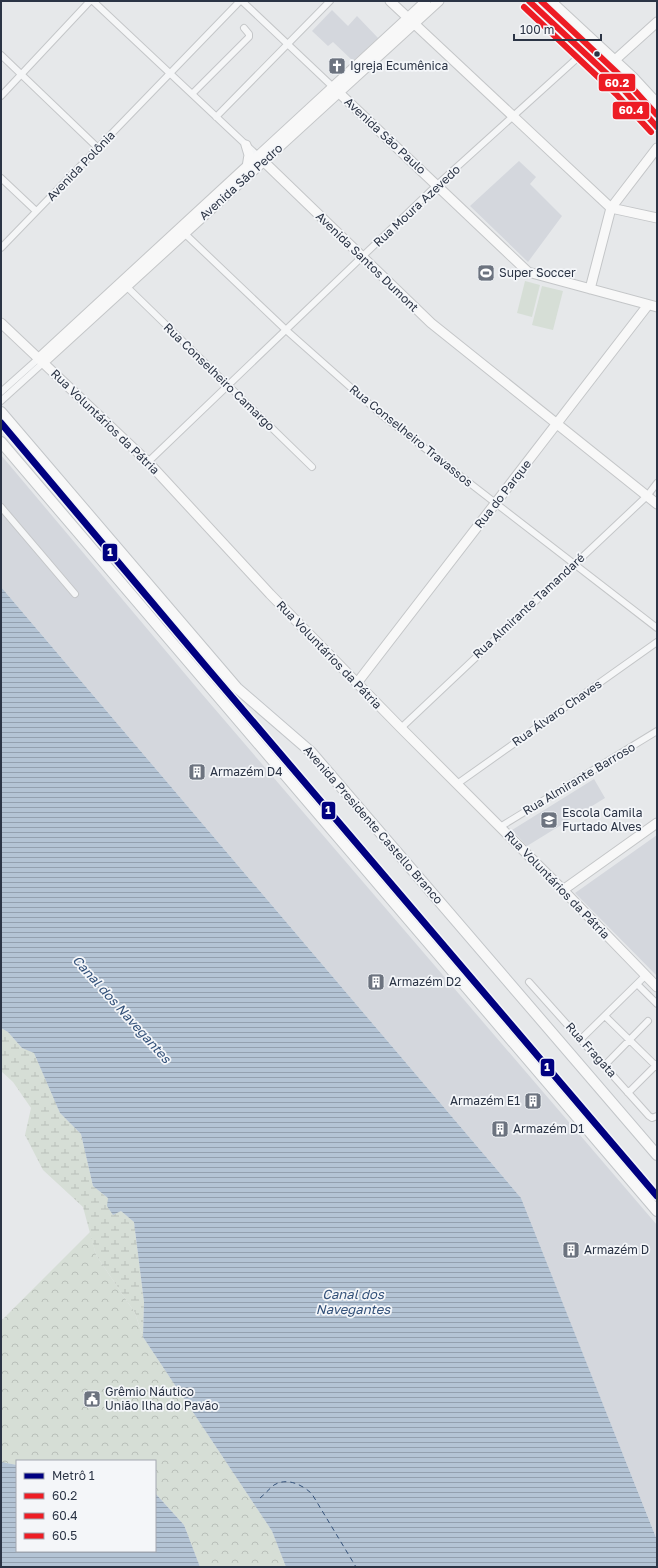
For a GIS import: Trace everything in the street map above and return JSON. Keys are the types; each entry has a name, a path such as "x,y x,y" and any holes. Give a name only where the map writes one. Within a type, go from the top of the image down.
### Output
{"main road":[{"name":"Avenida Presidente Castello Branco","path":"3,414 237,688 312,752 657,1156"},
{"path":"1,442 657,1211"}],"street":[{"path":"1,96 90,1"},
{"name":"Avenida Santos Dumont","path":"93,1 180,82 431,323 657,504"},
{"name":"Avenida Polônia","path":"1,248 241,1"},
{"name":"Avenida São Paulo","path":"241,1 528,272 590,289"},
{"path":"216,117 330,1"},
{"path":"390,1 611,208 657,218"},
{"name":"Avenida São Pedro","path":"411,21 426,1"},
{"name":"Avenida São Pedro","path":"41,360 411,21 439,1"},
{"path":"529,1 622,88 657,127"},
{"path":"555,2 633,76 657,103"},
{"path":"615,60 657,22"},
{"path":"192,94 249,36 244,28"},
{"name":"Rua Moura Azevedo","path":"148,462 437,186 512,116 584,52"},
{"path":"1,55 98,148"},
{"path":"161,83 171,81 180,82"},
{"path":"246,145 249,155 247,166"},
{"path":"653,306 590,289 611,208 657,148"},
{"name":"Avenida São Pedro","path":"41,360 127,287 247,166 260,159"},
{"path":"1,178 36,211"},
{"name":"Rua Conselheiro Travassos","path":"182,231 286,330 383,416 657,628"},
{"name":"Rua Conselheiro Camargo","path":"127,287 312,467"},
{"name":"Rua do Parque","path":"357,683 556,424 653,306"},
{"name":"Rua Voluntários da Pátria","path":"1,323 148,462 270,594 563,890 657,988"},
{"path":"1,392 41,360"},
{"path":"1,401 41,360"},
{"name":"Rua Almirante Tamandaré","path":"401,728 647,496 657,483"},
{"path":"1,507 75,594"},
{"name":"Rua Álvaro Chaves","path":"457,784 657,642"},
{"name":"Rua Almirante Barroso","path":"500,827 657,731"},
{"path":"563,890 657,823"},
{"path":"581,1039 645,976"},
{"name":"Rua Fragata","path":"529,982 628,1093 655,1117"},
{"path":"637,984 657,1004"},
{"path":"605,1016 656,1066 628,1093"},
{"path":"604,1066 648,1021"}],"shaded area":[{"path":"332,10 348,26 357,16 378,38 353,61 333,42 328,46 312,31"},
{"path":"519,161 536,177 530,184 562,216 528,262 470,206"},
{"path":"1,455 202,694 657,1225 657,1540 521,1198 1,587"},
{"name":"Escola Camila Furtado Alves","path":"594,779 605,798 527,846 512,830"},
{"path":"657,835 657,976 575,893"}],"green space":[{"path":"525,281 540,285 532,317 517,313"},
{"path":"542,286 563,291 553,330 532,325"},
{"path":"1,1028 8,1032 22,1048 34,1052 60,1113 81,1134 93,1186 108,1198 113,1215 121,1211 134,1222 144,1302 143,1337 135,1313 96,1255 83,1207 43,1170 25,1135 31,1108 13,1082 1,1071"},
{"name":"Grêmio Náutico União Ilha do Pavão","path":"90,1232 96,1255 135,1313 143,1337 272,1531 286,1567 200,1567 184,1525 156,1494 156,1460 16,1460 16,1465 1,1462 1,1321"}],"water":[{"name":"Canal dos Navegantes","path":"1,587 521,1198 657,1540 657,1567 286,1567 272,1531 143,1337 144,1302 134,1222 121,1211 113,1215 107,1206 108,1198 93,1186 81,1134 60,1113 34,1053 22,1048 8,1032 1,1028"},
{"path":"1,1462 16,1465 16,1552 156,1552 156,1494 184,1525 200,1567 1,1567"}],"ferry route":[{"path":"260,1498 274,1485 279,1483 289,1482 304,1488 312,1494 356,1567"}],"metro line":[{"name":"1","path":"1,423 208,669 657,1196"}],"transit line":[{"name":"60.2","path":"529,1 622,88 657,127"},
{"name":"60.5","path":"541,1 627,82 657,115"},
{"name":"60.4","path":"524,7 616,94 651,132"}],"place":[{"name":"Igreja Ecumênica","path":"337,66"},
{"name":"Super Soccer","path":"486,273"},
{"name":"Armazém D4","path":"197,772"},
{"name":"Escola Camila Furtado Alves","path":"549,820"},
{"name":"Armazém D2","path":"376,982"},
{"name":"Armazém E1","path":"533,1101"},
{"name":"Armazém D1","path":"500,1129"},
{"name":"Armazém D","path":"571,1250"},
{"name":"Grêmio Náutico União Ilha do Pavão","path":"92,1399"}]}
